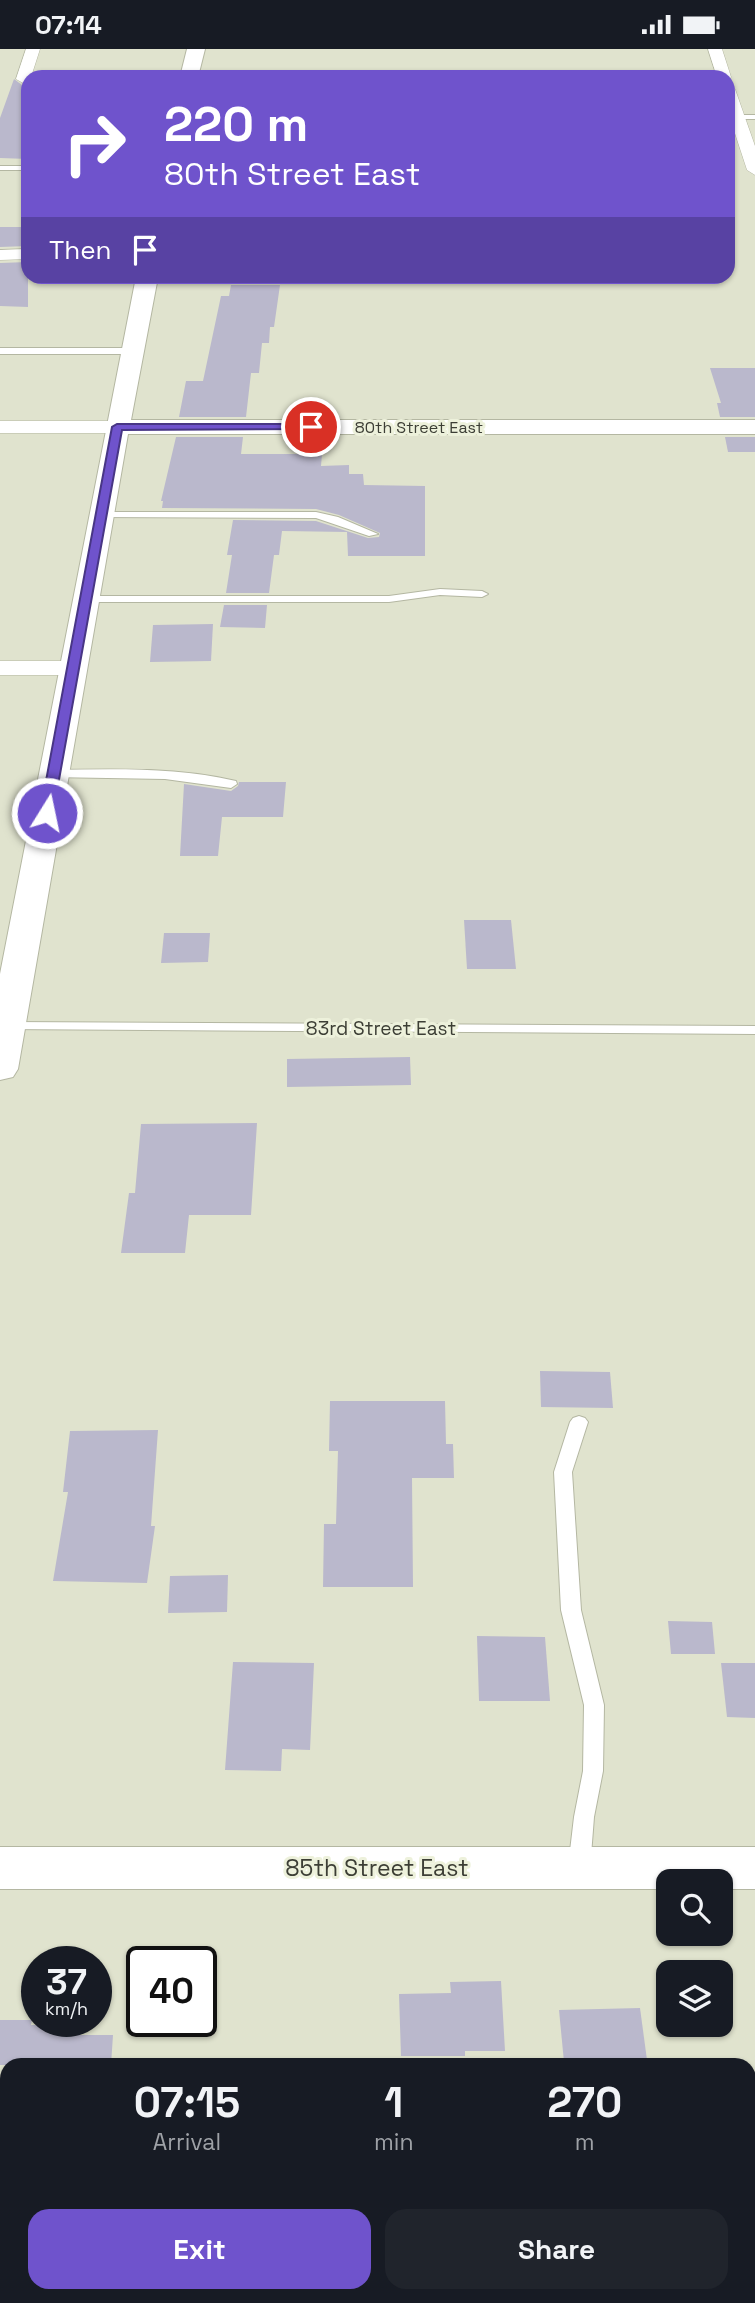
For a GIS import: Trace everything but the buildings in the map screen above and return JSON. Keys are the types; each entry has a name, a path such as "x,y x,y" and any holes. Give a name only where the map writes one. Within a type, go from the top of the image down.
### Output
{"street":[{"path":"25,70 33,49"},
{"path":"190,70 195,49"},
{"path":"715,49 722,70"},
{"path":"735,111 755,170"},
{"path":"0,255 21,254"},
{"path":"0,1069 117,427 146,284"},
{"name":"80th Street East","path":"0,426 755,427"},
{"path":"0,668 73,669"},
{"name":"85th Street East","path":"0,1868 755,1868"}],"lane":[{"path":"737,117 755,117"},
{"path":"0,168 21,168"},
{"path":"0,351 133,351"},
{"path":"101,515 316,515 373,534"},
{"path":"86,599 389,599 440,592 482,594"},
{"path":"54,774 151,772 231,784"},
{"name":"83rd Street East","path":"8,1025 755,1030"},
{"path":"579,1422 563,1472 571,1610 594,1705 593,1771 584,1817 579,1868"}],"route":[{"path":"47,813 117,427 311,427"}]}
